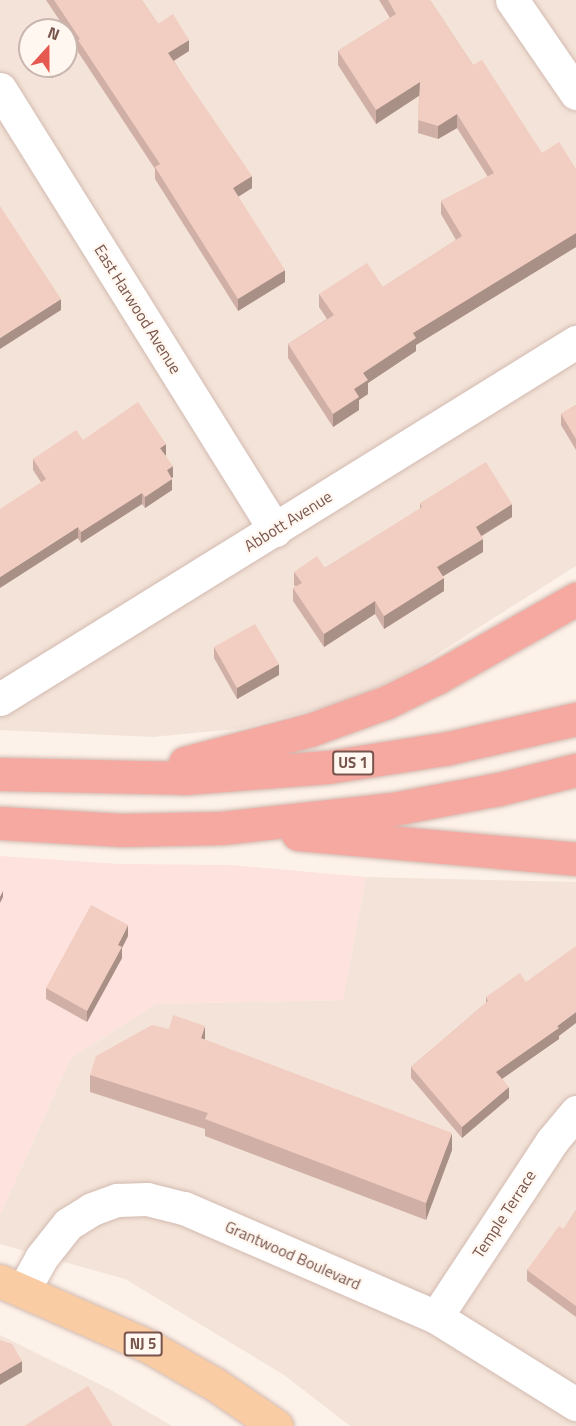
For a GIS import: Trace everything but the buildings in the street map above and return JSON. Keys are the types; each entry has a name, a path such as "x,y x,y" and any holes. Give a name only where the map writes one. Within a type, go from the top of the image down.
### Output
{"highway":[{"path":"127,779 343,720 438,677 576,599"},
{"name":"US 1","path":"0,774 127,779 212,777 348,764 449,748 576,719"},
{"path":"0,824 122,830 221,828 393,809 499,789 576,770"},
{"path":"221,828 576,859"}],"main road":[{"name":"NJ 5","path":"12,1285 150,1347 216,1385 276,1426"}],"street":[{"path":"512,0 576,93"},
{"name":"East Harwood Avenue","path":"0,88 275,530"},
{"name":"Abbott Avenue","path":"0,699 576,342"},
{"name":"Temple Terrace","path":"436,1317 552,1141 576,1112"},
{"name":"Grantwood Boulevard","path":"12,1285 40,1258 68,1224 92,1209 117,1200 147,1199 184,1208 436,1317 576,1404"},
{"path":"560,1426 576,1409"}],"shaded area":[{"path":"0,0 576,0 576,566 412,670 353,700 237,729 152,737 0,730"},
{"path":"0,856 119,864 230,865 366,877 343,1000 156,1004 71,1058 0,1215"},
{"path":"366,877 576,882 576,1426 350,1426 284,1375 125,1279 0,1244 0,1215 71,1058 156,1004 343,1000"},
{"path":"0,1335 111,1390 172,1426 0,1426"}]}
